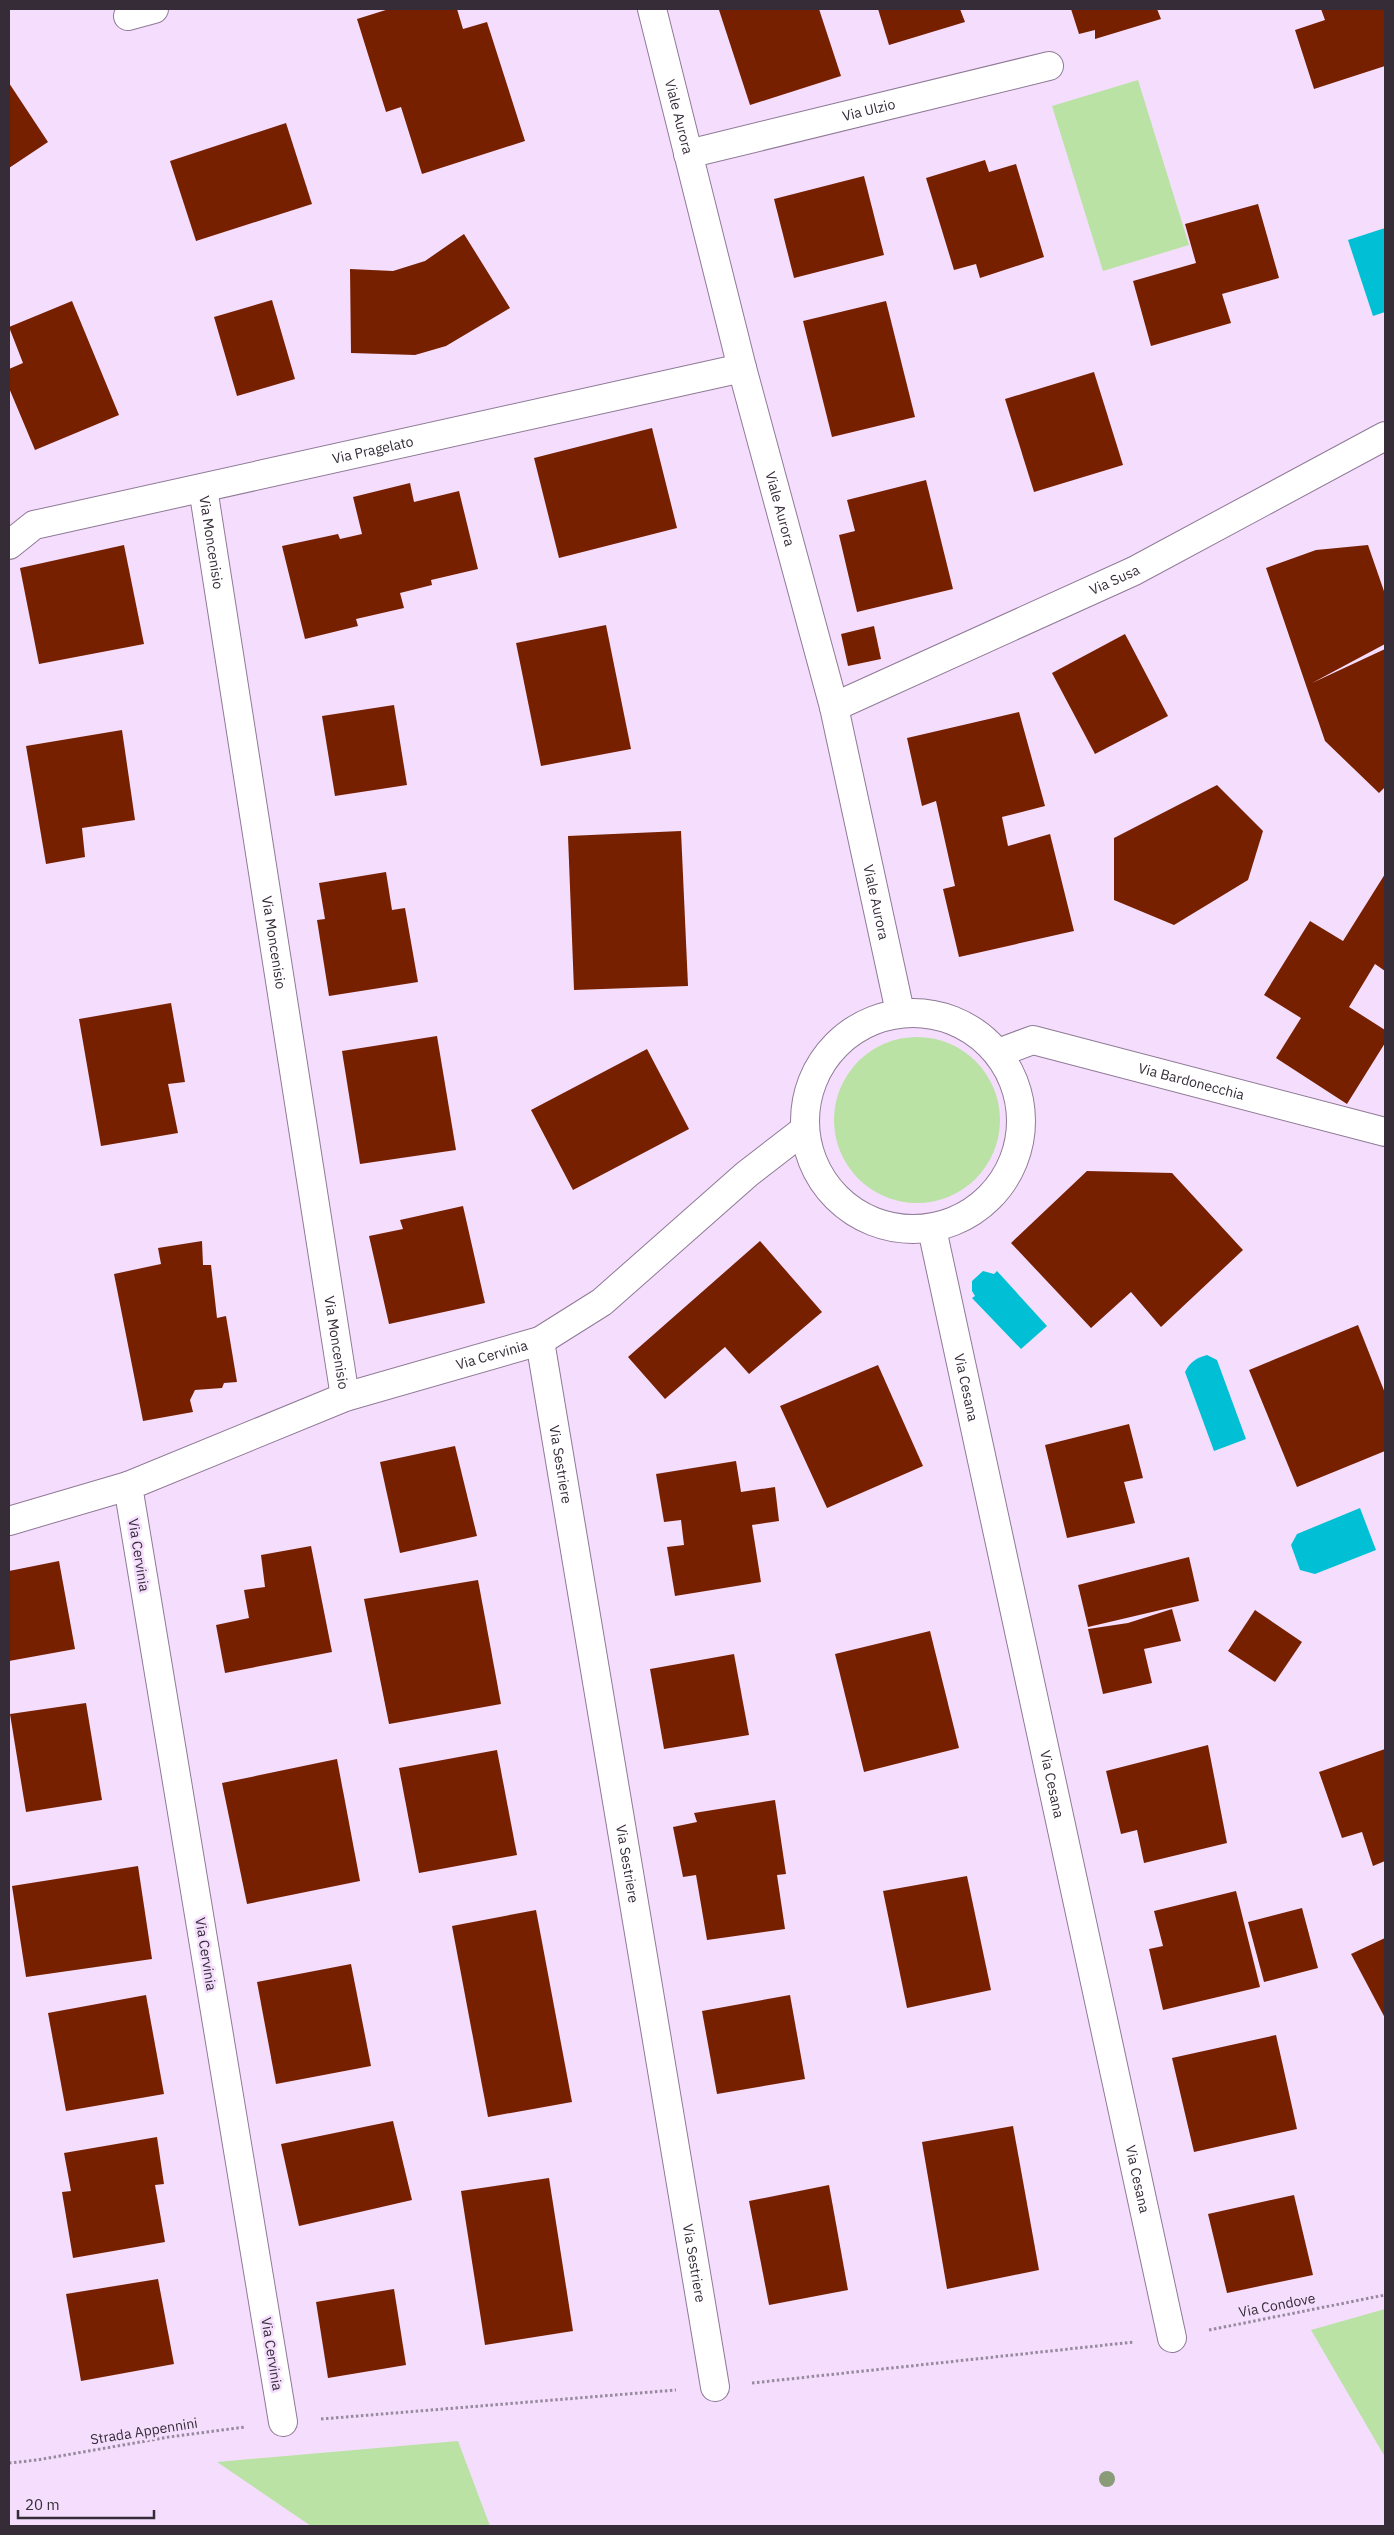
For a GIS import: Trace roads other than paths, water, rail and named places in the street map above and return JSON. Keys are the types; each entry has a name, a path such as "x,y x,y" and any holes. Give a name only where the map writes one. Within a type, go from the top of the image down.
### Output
{"street":[{"path":"128,16 154,9"},
{"name":"Viale Aurora","path":"652,9 742,368 834,706 900,1012"},
{"name":"Via Ulzio","path":"688,154 1049,66"},
{"name":"Via Pragelato","path":"9,545 34,525 742,368"},
{"name":"Via Susa","path":"834,706 1134,571 1385,436"},
{"name":"Via Moncenisio","path":"204,488 345,1397"},
{"path":"900,1012 937,1014 971,1028 998,1053 1017,1084 1023,1122 1016,1159 996,1192 967,1216 932,1229 895,1228 860,1216 832,1194 813,1163 804,1130 807,1096 819,1065 840,1039 868,1021 900,1012"},
{"name":"Via Bardonecchia","path":"998,1053 1033,1040 1385,1132"},
{"name":"Via Cervinia","path":"9,1520 128,1486 345,1397 540,1341 602,1302 746,1174 804,1130"},
{"name":"Via Cesana","path":"932,1229 1172,2338"},
{"name":"Via Sestriere","path":"540,1341 715,2387"},
{"name":"Via Cervinia","path":"128,1486 283,2422"}],"water":[{"path":"1385,228 1385,312 1373,316 1348,240"},
{"path":"983,1271 994,1274 997,1271 1047,1326 1021,1349 972,1298 975,1296 972,1291 972,1281"},
{"path":"1207,1355 1217,1360 1246,1439 1214,1451 1185,1372 1194,1361"},
{"path":"1360,1508 1376,1550 1315,1574 1300,1570 1291,1545 1297,1534"}]}
